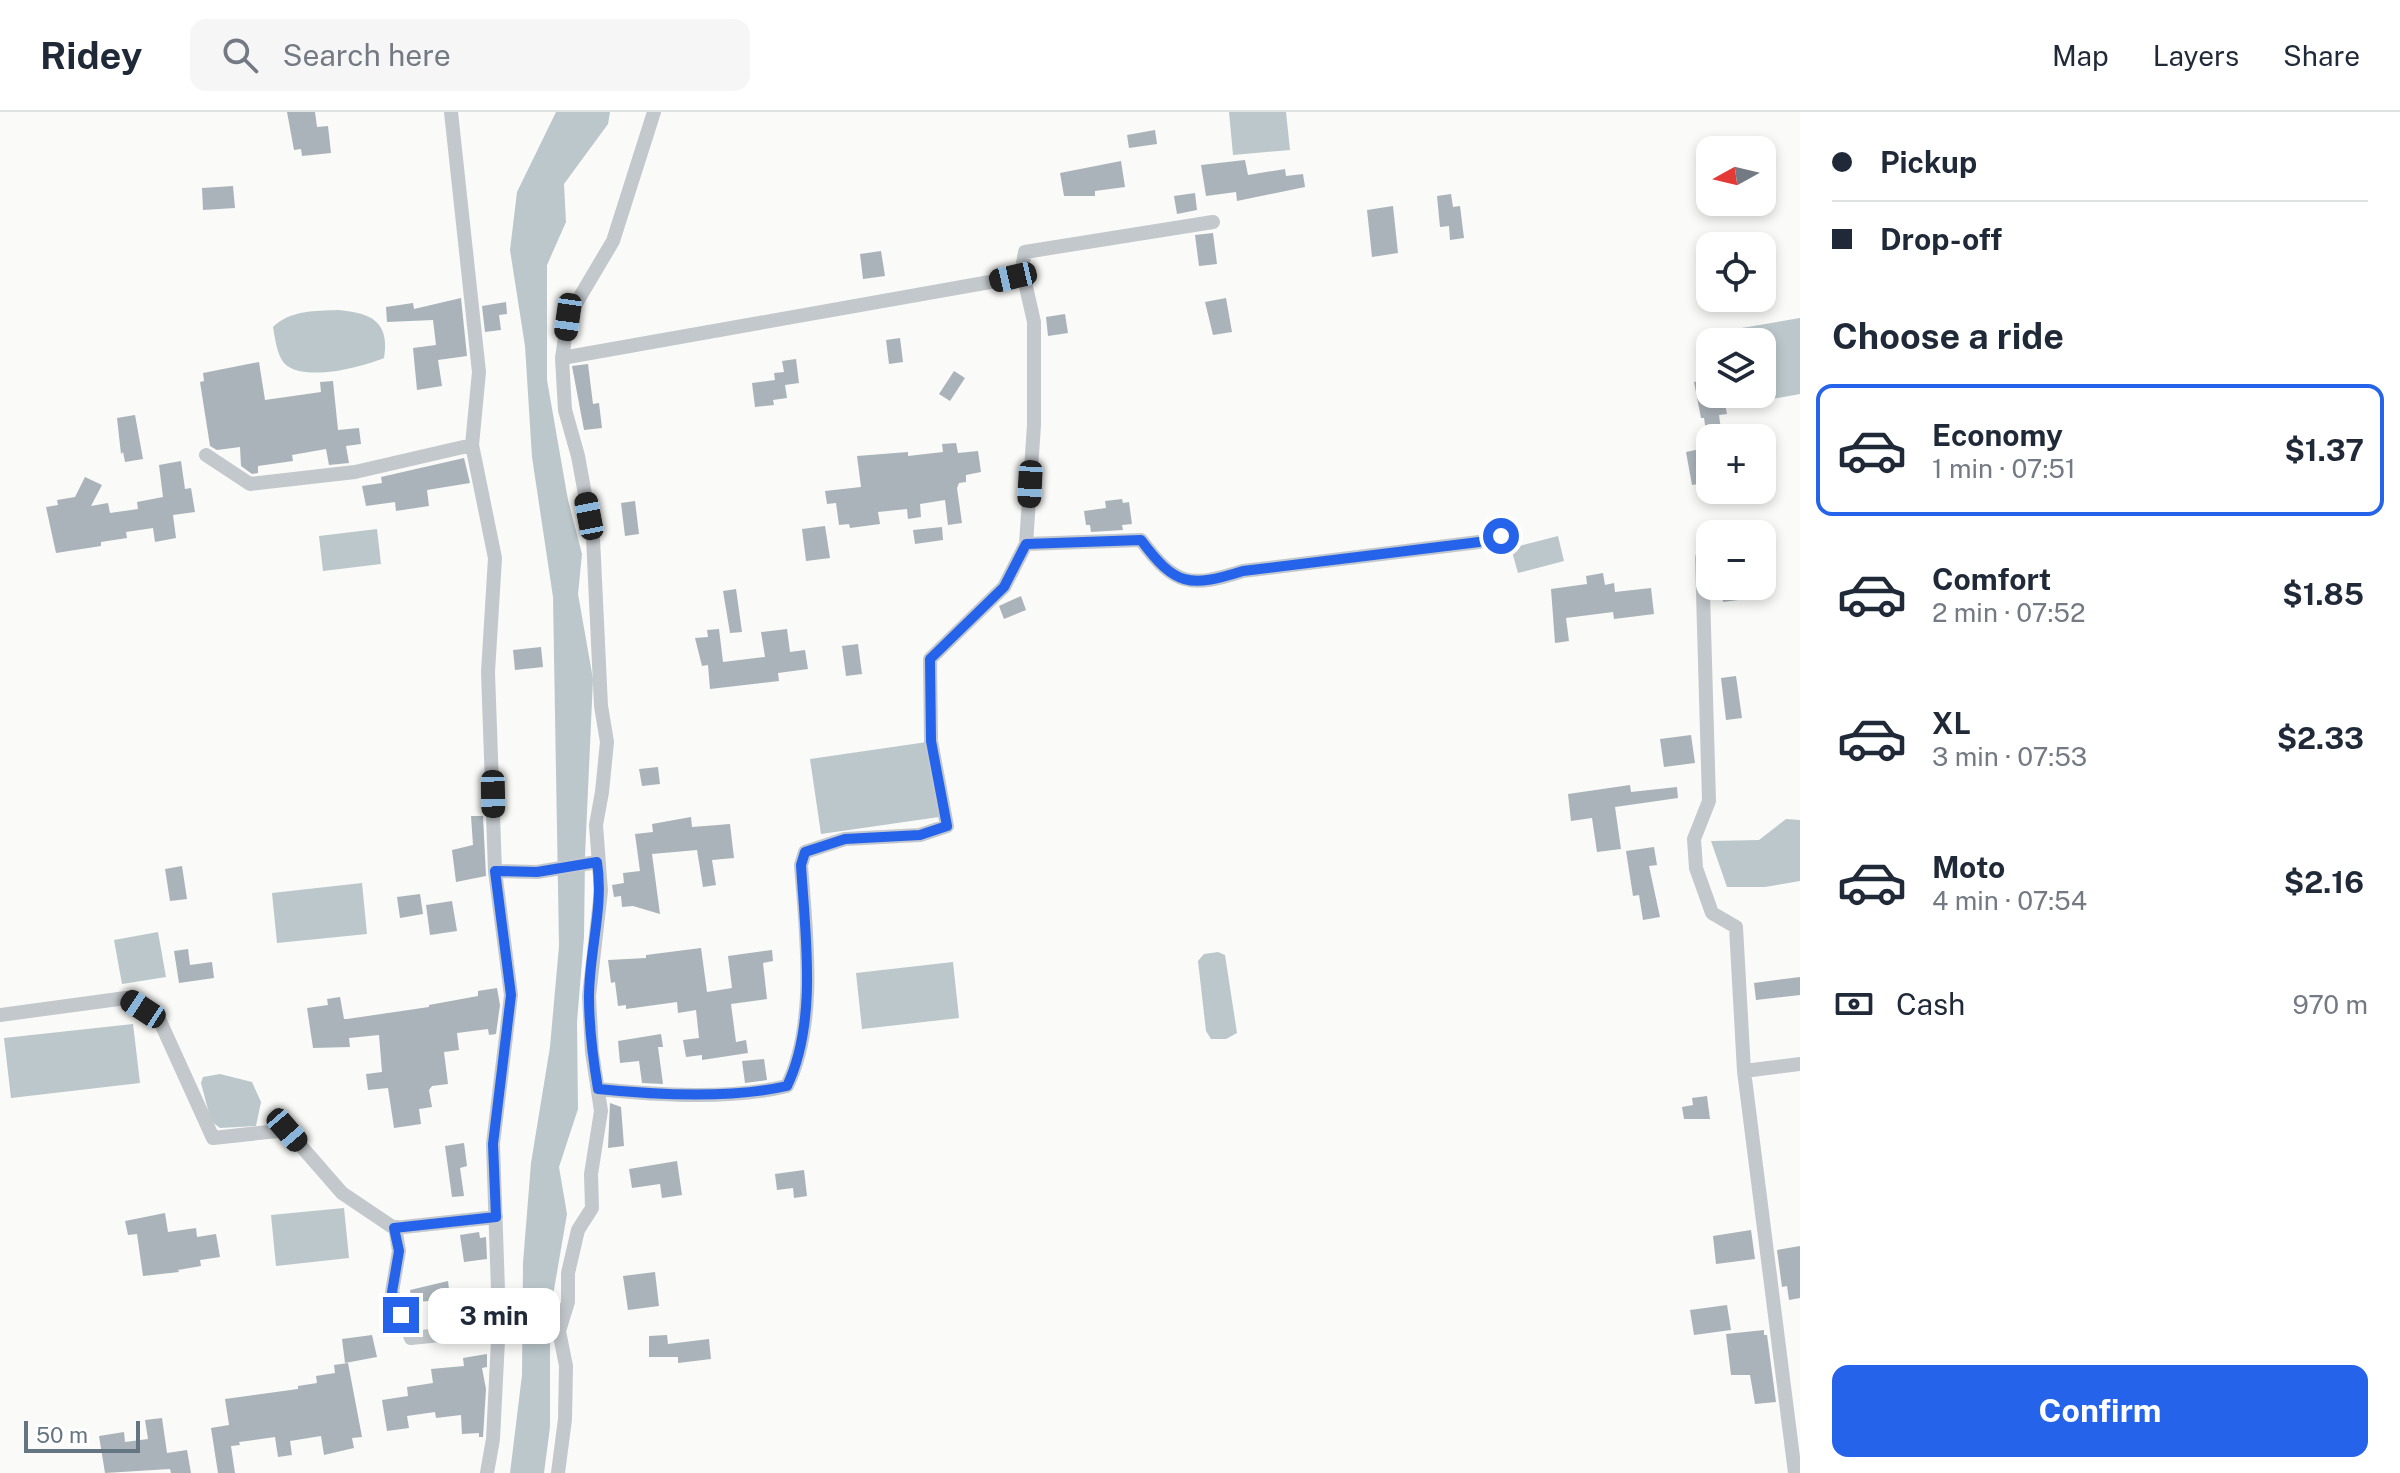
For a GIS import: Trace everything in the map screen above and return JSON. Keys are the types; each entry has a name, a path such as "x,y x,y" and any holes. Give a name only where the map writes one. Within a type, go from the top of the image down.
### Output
{"street":[{"path":"451,112 479,372 472,445 495,558 488,672 495,871 511,995 493,1144 499,1320 493,1439 487,1473"},
{"path":"558,1473 565,1419 566,1366 559,1331 568,1302 568,1273 578,1230 592,1208 591,1174 601,1111 592,1052 589,996 601,891 594,862 596,825 607,742 601,706 593,538 578,456 565,410 562,358 568,317 613,241 654,112"},
{"path":"598,1089 643,1093 760,1092 787,1086 795,1071 808,982 801,865 805,852 845,839 920,835 947,826 931,741 930,659 1004,587 1026,544 1034,425 1034,322 1022,269 1025,252 1213,222"},
{"path":"562,358 990,282 1013,277 1022,269"},
{"path":"206,455 250,484 355,472 472,445"},
{"path":"1026,544 1141,540 1169,573 1207,582 1243,571 1479,542 1501,536"},
{"path":"1703,600 1709,801 1694,839 1696,868 1712,913 1736,927 1744,1071 1795,1473"},
{"path":"495,871 551,869 594,862"},
{"path":"0,1015 126,998 159,1019 213,1138 287,1130 342,1193 394,1228 496,1217"},
{"path":"1744,1071 1800,1064"},
{"path":"394,1228 399,1251 392,1292 411,1338 440,1335"}],"shaded area":[{"path":"556,112 610,112 608,124 564,184 566,222 547,265 547,380 568,500 582,554 578,594 593,679 584,937 577,1022 578,1109 559,1167 567,1214 550,1313 550,1427 544,1473 510,1473 522,1375 523,1263 531,1163 550,1047 559,946 553,597 532,457 525,346 510,250 517,192"},
{"path":"1229,112 1286,112 1290,150 1233,155"},
{"path":"338,310 376,321 384,335 384,358 348,369 318,373 293,369 284,363 273,327 295,314"},
{"path":"1800,318 1800,394 1776,398 1776,328 1741,328"},
{"path":"377,529 381,564 323,571 319,536"},
{"path":"1558,536 1564,561 1518,573 1511,548"},
{"path":"927,742 939,817 821,834 810,759"},
{"path":"1786,819 1800,820 1800,881 1765,887 1727,887 1711,841 1759,840"},
{"path":"362,883 367,934 277,943 272,893"},
{"path":"158,932 166,977 122,984 114,940"},
{"path":"1218,952 1225,955 1237,1033 1226,1039 1211,1039 1206,1031 1198,961 1204,954"},
{"path":"953,962 959,1018 862,1029 856,973"},
{"path":"133,1024 140,1083 11,1098 4,1038"},
{"path":"220,1074 252,1082 261,1102 256,1126 220,1128 211,1121 201,1083 203,1077"},
{"path":"344,1208 349,1258 276,1266 271,1215"}],"building":[{"path":"287,112 315,112 317,127 328,126 331,153 302,156 301,149 294,150"},
{"path":"1155,130 1157,144 1129,148 1127,135"},
{"path":"1245,160 1248,175 1285,169 1286,176 1303,174 1305,187 1237,201 1236,192 1206,196 1201,165"},
{"path":"1121,161 1125,187 1095,191 1095,196 1064,196 1060,173"},
{"path":"233,186 235,208 203,210 202,188"},
{"path":"1195,193 1197,210 1177,214 1174,196"},
{"path":"1451,194 1453,207 1460,206 1464,238 1450,240 1449,226 1440,227 1437,196"},
{"path":"1393,206 1398,253 1372,257 1367,210"},
{"path":"1213,233 1217,264 1199,266 1195,235"},
{"path":"881,251 885,276 863,279 860,254"},
{"path":"461,298 467,356 438,360 442,386 417,390 413,348 436,345 433,320 387,322 386,307 413,303 414,309"},
{"path":"1226,298 1232,332 1213,335 1205,302"},
{"path":"506,302 507,314 499,315 501,330 485,332 482,306"},
{"path":"1065,314 1068,333 1048,336 1046,317"},
{"path":"900,338 903,362 889,364 886,340"},
{"path":"796,359 799,383 785,385 787,398 773,400 774,405 755,407 752,383 775,380 774,373 784,372 782,361"},
{"path":"259,362 265,400 321,392 320,382 333,381 338,430 359,428 361,444 346,446 349,463 329,465 326,449 292,455 293,461 258,466 258,473 252,474 241,466 240,447 217,450 210,446 200,382 204,381 203,373"},
{"path":"588,364 593,404 599,403 602,428 584,430 572,366"},
{"path":"954,371 965,378 950,401 939,394"},
{"path":"1699,408 1726,408 1727,414 1719,415 1720,424 1705,424 1704,418 1701,418"},
{"path":"135,415 143,459 125,462 123,452 121,454 117,418"},
{"path":"956,443 958,453 978,451 981,472 966,475 966,482 959,483 957,488 962,523 948,525 945,500 920,504 921,517 908,519 907,509 878,512 880,524 850,528 849,524 839,525 836,503 827,504 825,491 861,487 857,456 943,452 942,444"},
{"path":"1696,450 1696,484 1692,485 1686,452"},
{"path":"464,458 470,483 427,490 429,506 396,511 395,502 366,506 362,486 382,483 381,477"},
{"path":"181,461 185,489 191,488 195,512 173,515 176,538 155,542 153,528 126,532 127,538 101,542 101,546 56,553 46,507 58,505 57,500 75,497 85,477 102,485 91,506 108,503 110,513 138,509 137,502 163,497 159,465"},
{"path":"1122,499 1123,503 1129,502 1132,524 1122,525 1123,530 1091,532 1090,525 1086,525 1084,511 1106,508 1105,501"},
{"path":"635,501 639,534 625,536 621,503"},
{"path":"825,526 830,558 806,561 802,529"},
{"path":"942,527 943,540 915,544 913,530"},
{"path":"1603,573 1605,585 1614,583 1615,592 1651,588 1654,614 1614,619 1613,612 1566,618 1569,641 1555,643 1551,589 1587,584 1586,576"},
{"path":"736,589 742,632 730,633 723,591"},
{"path":"1021,596 1026,610 1004,619 999,606"},
{"path":"719,629 723,662 765,657 761,632 787,629 790,652 805,650 808,669 778,673 779,681 710,689 708,665 702,666 695,638 708,637 707,630"},
{"path":"858,644 862,674 846,676 842,646"},
{"path":"541,647 543,667 515,670 513,650"},
{"path":"1736,676 1742,718 1726,720 1721,678"},
{"path":"1691,735 1695,763 1664,767 1660,739"},
{"path":"658,767 660,784 642,786 639,769"},
{"path":"1630,785 1631,792 1677,787 1678,798 1615,807 1621,849 1597,852 1592,818 1571,821 1568,794"},
{"path":"471,816 483,816 486,876 456,882 452,850 473,845"},
{"path":"691,817 692,827 730,824 734,858 712,860 716,885 703,887 697,850 652,854 660,914 633,906 622,907 621,896 614,897 612,885 624,883 623,873 640,871 635,834 653,832 652,824"},
{"path":"1654,847 1657,865 1649,866 1660,917 1643,920 1639,895 1633,896 1626,851"},
{"path":"182,866 187,899 170,901 165,869"},
{"path":"420,894 423,914 400,918 397,897"},
{"path":"452,901 457,931 430,935 426,905"},
{"path":"701,948 707,992 732,988 728,956 772,950 773,961 763,963 767,999 731,1004 736,1042 746,1040 748,1053 702,1060 702,1055 686,1057 683,1040 699,1038 696,1010 678,1013 677,1002 626,1009 626,1005 618,1006 608,960 646,958 646,955"},
{"path":"188,949 190,965 212,962 214,978 179,983 174,951"},
{"path":"1800,977 1800,995 1756,1000 1754,983"},
{"path":"497,988 500,1005 496,1034 489,1035 488,1029 457,1033 459,1050 444,1052 448,1084 432,1086 429,1090 432,1107 419,1109 421,1124 394,1128 388,1088 368,1090 366,1074 382,1072 379,1035 349,1038 350,1047 313,1048 307,1008 328,1005 327,999 340,997 344,1019 347,1019 429,1007 478,996 478,991"},
{"path":"661,1034 663,1047 658,1047 663,1084 642,1083 639,1061 620,1063 618,1041"},
{"path":"764,1059 767,1080 745,1083 742,1061"},
{"path":"1707,1096 1710,1119 1684,1119 1682,1107 1693,1105 1692,1098"},
{"path":"610,1103 621,1107 624,1146 608,1148"},
{"path":"464,1143 467,1166 460,1168 464,1196 452,1197 445,1146"},
{"path":"677,1161 682,1195 662,1198 660,1184 632,1188 629,1169"},
{"path":"804,1170 807,1196 794,1198 793,1188 777,1190 775,1174"},
{"path":"165,1213 168,1232 196,1228 197,1237 216,1234 220,1257 200,1260 201,1266 179,1272 143,1276 137,1234 128,1235 125,1221"},
{"path":"1751,1230 1755,1259 1716,1264 1713,1236"},
{"path":"479,1232 480,1238 486,1237 487,1259 464,1262 460,1235"},
{"path":"1800,1246 1800,1298 1789,1300 1787,1286 1782,1287 1777,1250"},
{"path":"655,1272 659,1306 628,1310 623,1276"},
{"path":"448,1281 451,1305 430,1308 428,1301 412,1303 410,1290"},
{"path":"473,1299 476,1319 459,1322 456,1302"},
{"path":"1727,1305 1731,1330 1694,1335 1690,1310"},
{"path":"1764,1330 1776,1402 1755,1404 1750,1375 1731,1375 1726,1334"},
{"path":"372,1335 377,1357 345,1363 342,1339"},
{"path":"667,1335 668,1344 709,1339 711,1359 678,1363 678,1357 649,1357 649,1336"},
{"path":"487,1354 487,1367 482,1368 486,1389 483,1437 479,1437 479,1433 462,1434 461,1415 436,1418 435,1412 407,1416 409,1428 387,1431 382,1400 408,1396 407,1387 433,1383 431,1369 464,1366 463,1358"},
{"path":"348,1363 362,1437 352,1438 354,1448 324,1455 321,1436 290,1441 292,1455 278,1457 275,1437 239,1442 240,1445 231,1446 235,1473 218,1473 211,1428 229,1425 225,1399 298,1389 298,1386 317,1383 316,1376 335,1373 334,1365"},
{"path":"162,1418 167,1453 187,1450 191,1473 171,1473 170,1469 105,1473 99,1436 124,1432 125,1442 148,1439 145,1420"}],"route":[{"path":"401,1315 392,1292 399,1251 394,1228 496,1217 493,1144 511,995 495,871 537,872 597,862 601,891 589,996 592,1052 598,1089 643,1093 760,1092 787,1086 795,1071 808,982 801,865 805,852 845,839 920,835 947,826 931,741 930,659 1004,587 1026,544 1141,540 1162,568 1176,577 1207,582 1243,571 1479,542 1501,536"}]}
